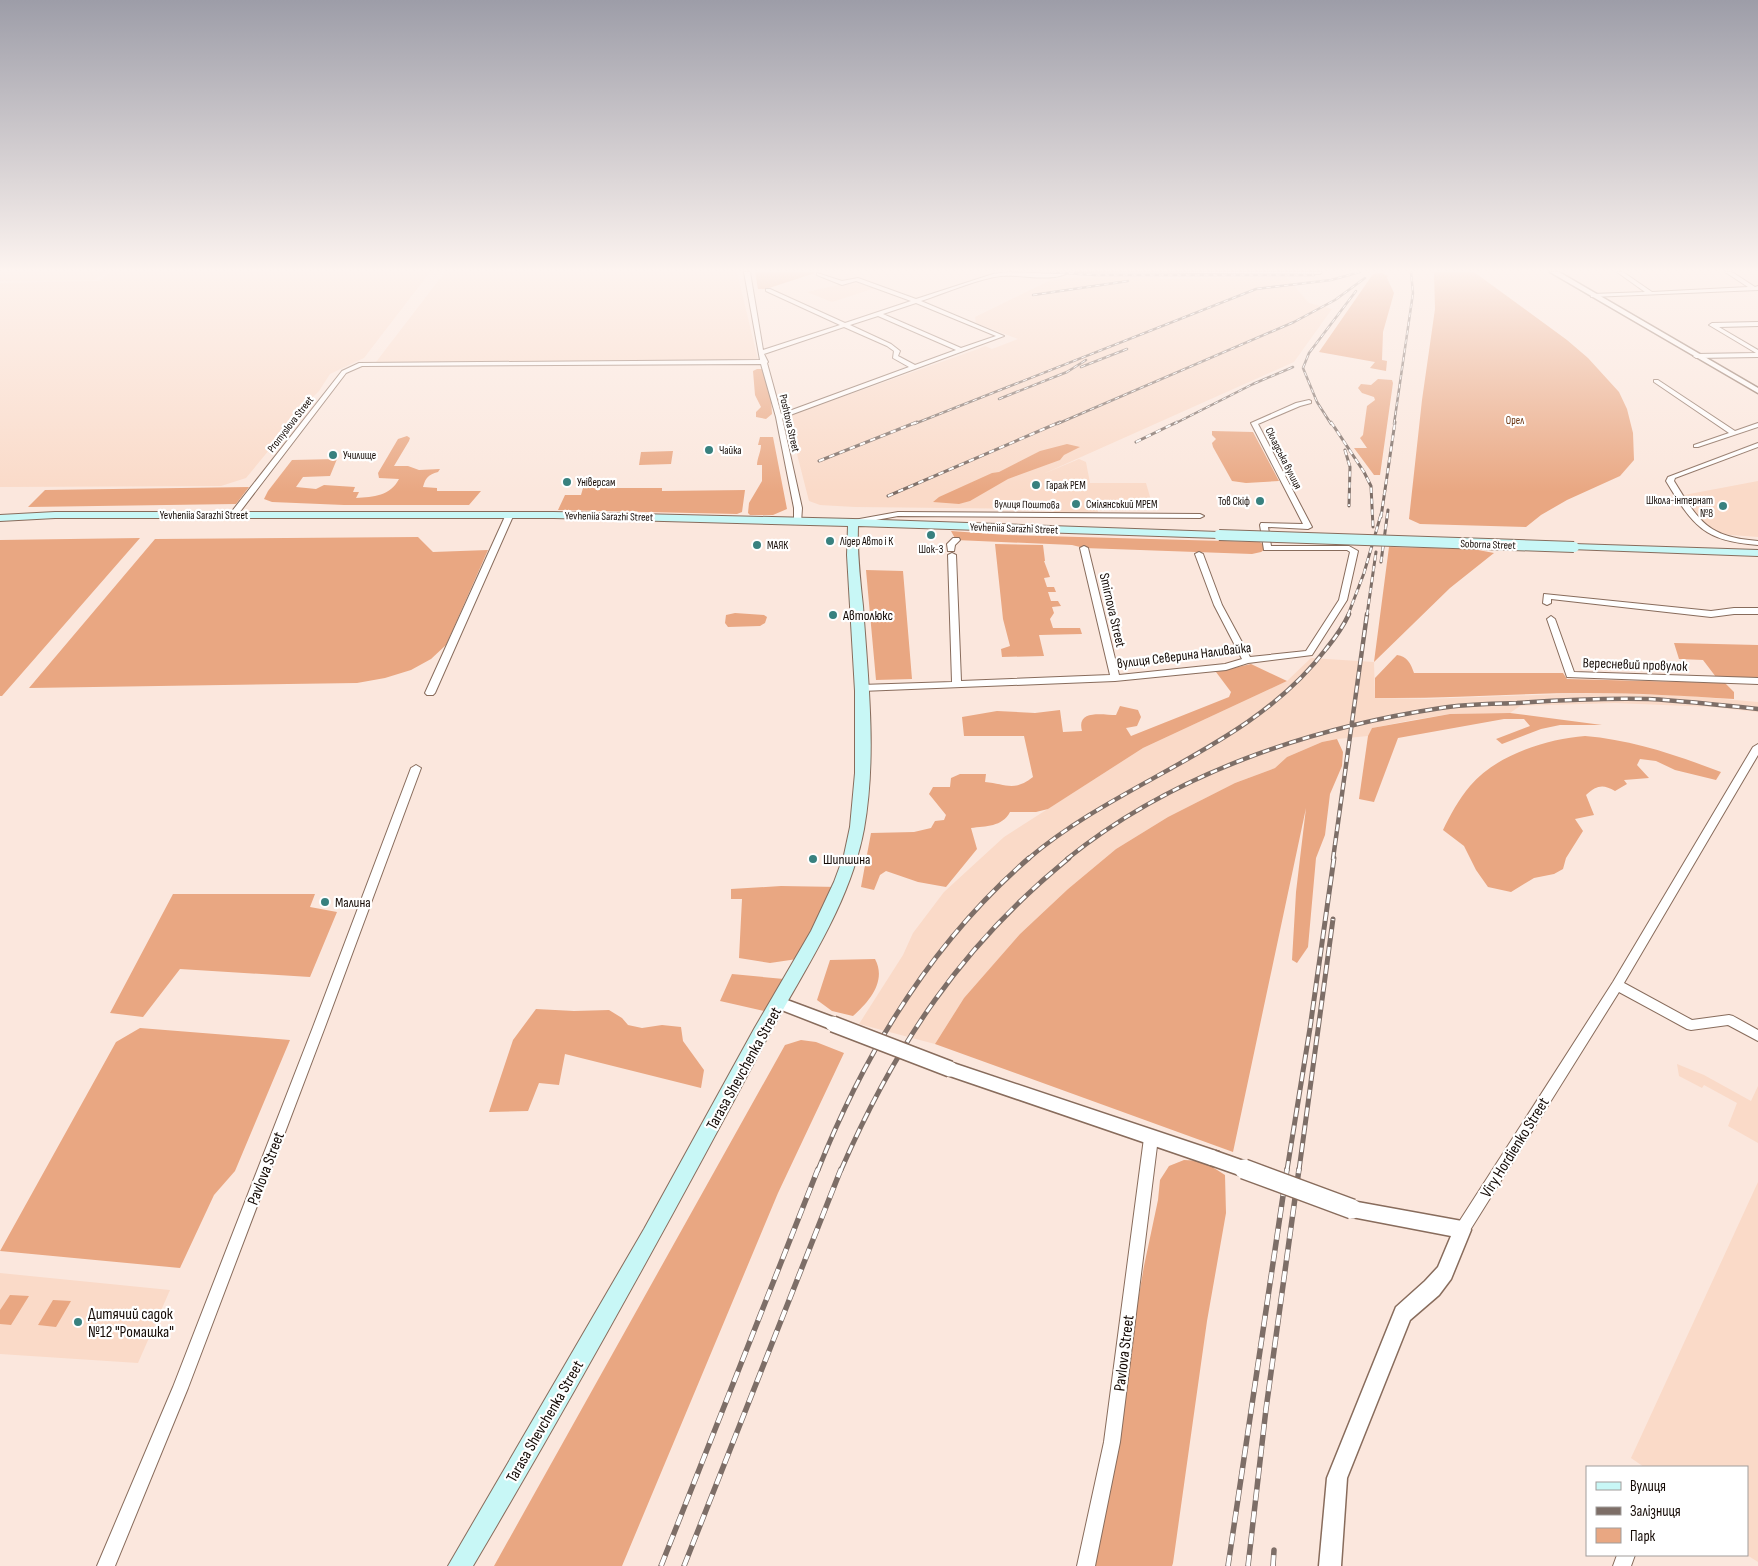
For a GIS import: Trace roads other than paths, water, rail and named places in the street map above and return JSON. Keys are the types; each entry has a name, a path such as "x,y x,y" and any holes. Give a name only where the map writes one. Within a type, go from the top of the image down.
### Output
{"main road":[{"name":"Yevheniia Sarazhi Street","path":"0,518 55,515 510,514 798,520 1219,535"},
{"name":"Tarasa Shevchenka Street","path":"460,1566 655,1231 779,1002 800,967 839,891 857,828 862,763 861,688 853,522"},
{"name":"Soborna Street","path":"1219,535 1666,550 1756,549"}],"street":[{"name":"Poshtova Street","path":"760,345 780,417 798,508 798,520"},
{"path":"761,353 784,345"},
{"path":"889,345 897,351 895,357 915,367"},
{"path":"949,345 960,350"},
{"path":"780,417 974,345"},
{"path":"1677,345 1758,390"},
{"path":"1743,345 1758,354"},
{"path":"1696,356 1758,354"},
{"name":"Promyslova Street","path":"233,515 344,372 360,364 765,362"},
{"path":"1656,380 1734,433"},
{"name":"Складська вулиця","path":"1267,548 1264,526 1308,527 1254,423 1298,404 1308,402"},
{"path":"1696,446 1758,425"},
{"path":"1756,549 1742,542 1720,538 1706,531 1690,513 1670,482 1672,477 1685,471 1758,446"},
{"path":"430,693 510,514"},
{"name":"вулиця Поштова","path":"853,522 898,514 1200,516"},
{"path":"956,540 951,544 957,685"},
{"name":"Smirnova Street","path":"1084,548 1115,678"},
{"name":"вулиця Северина Наливайка","path":"861,688 1115,678 1226,667 1247,660 1309,653 1343,600 1354,551 1348,548 1267,548"},
{"path":"1199,554 1218,605 1247,660"},
{"path":"1547,603 1547,596 1712,614 1734,611 1758,611"},
{"name":"Вересневий провулок","path":"1551,619 1570,675 1758,681"},
{"name":"Viry Hordienko Street","path":"1330,1566 1337,1478 1403,1314 1432,1288 1445,1273 1462,1230 1617,985 1758,747"},
{"name":"Pavlova Street","path":"106,1566 183,1379 319,1027 416,768"},
{"path":"1617,985 1691,1025 1729,1020 1758,1036"},
{"path":"779,1002 950,1069 1213,1158 1352,1209 1462,1230"},
{"name":"Pavlova Street","path":"1086,1566 1112,1442 1151,1138"}],"railway":[{"path":"914,424 1114,345"},
{"path":"1057,424 1240,345"},
{"path":"1315,345 1309,353 1303,368 1317,402 1331,424"},
{"path":"1394,424 1405,345"},
{"path":"1081,367 1127,349"},
{"path":"999,399 1067,372 1086,360"},
{"path":"1174,424 1253,384 1293,367"},
{"path":"819,461 917,422"},
{"path":"888,496 1060,422"},
{"path":"1136,442 1177,422"},
{"path":"1331,422 1371,486 1373,527"},
{"path":"1382,512 1395,422"},
{"path":"1345,450 1350,467 1349,506"},
{"path":"1381,562 1388,510"},
{"path":"1348,615 1364,573 1382,512"},
{"path":"1381,517 1382,512"},
{"path":"1367,615 1376,552"},
{"path":"1028,859 1064,831 1223,738 1261,712 1295,683 1326,649 1349,614"},
{"path":"1351,726 1367,614"},
{"path":"1351,726 1441,708 1566,700 1663,700 1758,709"},
{"path":"1067,859 1108,829 1151,802 1197,779 1244,759 1292,742 1351,726"},
{"path":"1333,859 1351,726"},
{"path":"818,1170 857,1083 905,1001 962,926 994,891 1029,858"},
{"path":"841,1170 885,1080 935,1000 964,962 996,926 1030,892 1069,858"},
{"path":"1287,1170 1310,1028 1334,858"},
{"path":"1299,1170 1333,919"},
{"path":"661,1566 818,1169"},
{"path":"684,1566 841,1169"},
{"path":"1228,1566 1287,1169"},
{"path":"1248,1566 1266,1409 1299,1169"},
{"path":"1273,1566 1274,1550"}],"place":[{"name":"Чайка","path":"709,450"},
{"name":"Училище","path":"333,455"},
{"name":"Універсам","path":"567,482"},
{"name":"Гараж РЕМ","path":"1036,485"},
{"name":"Тов Скіф","path":"1260,501"},
{"name":"Смілянський МРЕМ","path":"1076,504"},
{"name":"Школа-інтернат №8","path":"1723,506"},
{"name":"Шок-3","path":"931,535"},
{"name":"Лідер Авто і К","path":"830,541"},
{"name":"МАЯК","path":"757,545"},
{"name":"Автолюкс","path":"833,615"},
{"name":"Шипшина","path":"813,859"},
{"name":"Малина","path":"325,902"},
{"name":"Дитячий садок №12 \"Ромашка\"","path":"78,1322"}],"park label":[{"name":"Орел","path":"1515,420"}]}
